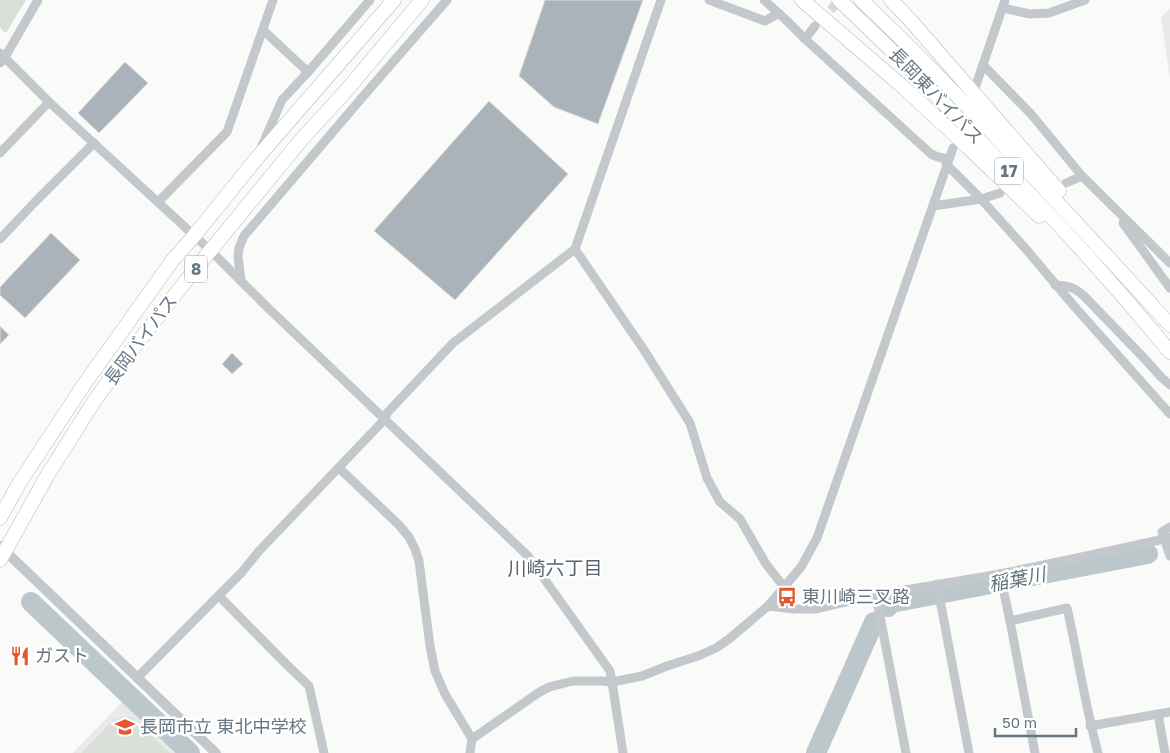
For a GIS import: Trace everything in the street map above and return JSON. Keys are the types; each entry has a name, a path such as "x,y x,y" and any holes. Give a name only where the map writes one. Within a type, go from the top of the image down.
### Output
{"highway":[{"name":"長岡バイパス","path":"0,518 20,482 83,386 172,261 257,158 394,0"},
{"name":"長岡バイパス","path":"2,552 93,403 118,368 301,140 345,92 422,0"},
{"name":"17","path":"802,0 903,87 1115,287"},
{"name":"長岡東バイパス","path":"839,0 883,41 972,131 1115,287 1170,352"},
{"name":"長岡東バイパス","path":"862,0 974,113 1089,235 1170,325"},
{"name":"17","path":"891,0 1141,285 1170,325"}],"street":[{"path":"38,0 2,58 211,251 528,556 610,671 623,753"},
{"path":"158,202 227,132 273,0"},
{"path":"257,158 282,100 370,0"},
{"path":"241,281 238,257 239,248 244,236 447,0"},
{"path":"137,678 242,572 259,551 385,419 387,413 452,343 574,249 662,0"},
{"path":"709,0 765,21 779,13"},
{"path":"764,0 931,154 944,158 947,165 1025,248 1170,414"},
{"path":"976,85 1004,4 1030,14 1049,13 1085,0"},
{"path":"805,39 815,26"},
{"path":"263,30 308,72"},
{"path":"983,65 1031,114 1082,176 1170,263"},
{"path":"0,153 49,102"},
{"path":"0,239 34,202 94,143"},
{"path":"472,739 549,687 573,681 602,680 612,682 642,676 716,648 768,606 784,587 801,566 817,538 953,148"},
{"path":"1066,183 1082,176"},
{"path":"933,206 981,200 1000,193"},
{"path":"1108,202 1170,288"},
{"path":"574,249 639,343 690,423 706,478 720,502 740,519 766,564 784,587"},
{"path":"1056,285 1075,288 1170,385"},
{"path":"339,468 399,525 416,549 435,671 445,694 472,739 470,753"},
{"path":"1170,527 1162,532 1167,539 1170,556"},
{"path":"768,606 794,610 815,609 876,595 1000,574 1167,539"},
{"path":"2,552 216,753"},
{"path":"1000,574 1035,753"},
{"path":"937,584 969,753"},
{"path":"876,595 906,753"},
{"path":"219,596 309,686 324,753"},
{"path":"1010,621 1067,608 1090,726 1098,753"},
{"path":"1090,726 1170,712"},
{"path":"1158,714 1165,753"}],"shaded area":[{"path":"0,0 26,0 6,33 0,28"},
{"path":"1170,9 1170,79 1161,17"},
{"name":"長岡市立 東北中学校","path":"124,700 179,753 73,753"},
{"name":"長岡市立 東北中学校","path":"131,717 170,753 82,753 114,719"}],"building":[{"path":"545,0 643,0 598,124 554,107 519,76"},
{"path":"125,62 148,83 99,133 78,113"},
{"path":"489,101 568,174 455,300 374,231"},
{"path":"51,233 80,260 25,318 0,295 0,287"},
{"path":"0,326 9,335 0,344"},
{"path":"232,353 243,364 232,374 222,364"}],"waterway":[{"name":"稲葉川","path":"888,607 891,603 1148,554"},
{"name":"稲葉川","path":"31,602 190,753"},
{"name":"稲葉川","path":"816,753 874,622"}],"tunnel":[{"path":"821,20 840,0"}],"place":[{"name":"東川崎三叉路","path":"787,597"},
{"name":"ガスト","path":"20,656"},
{"name":"長岡市立 東北中学校","path":"125,727"}],"district":[{"name":"川崎六丁目","path":"555,568"}]}
